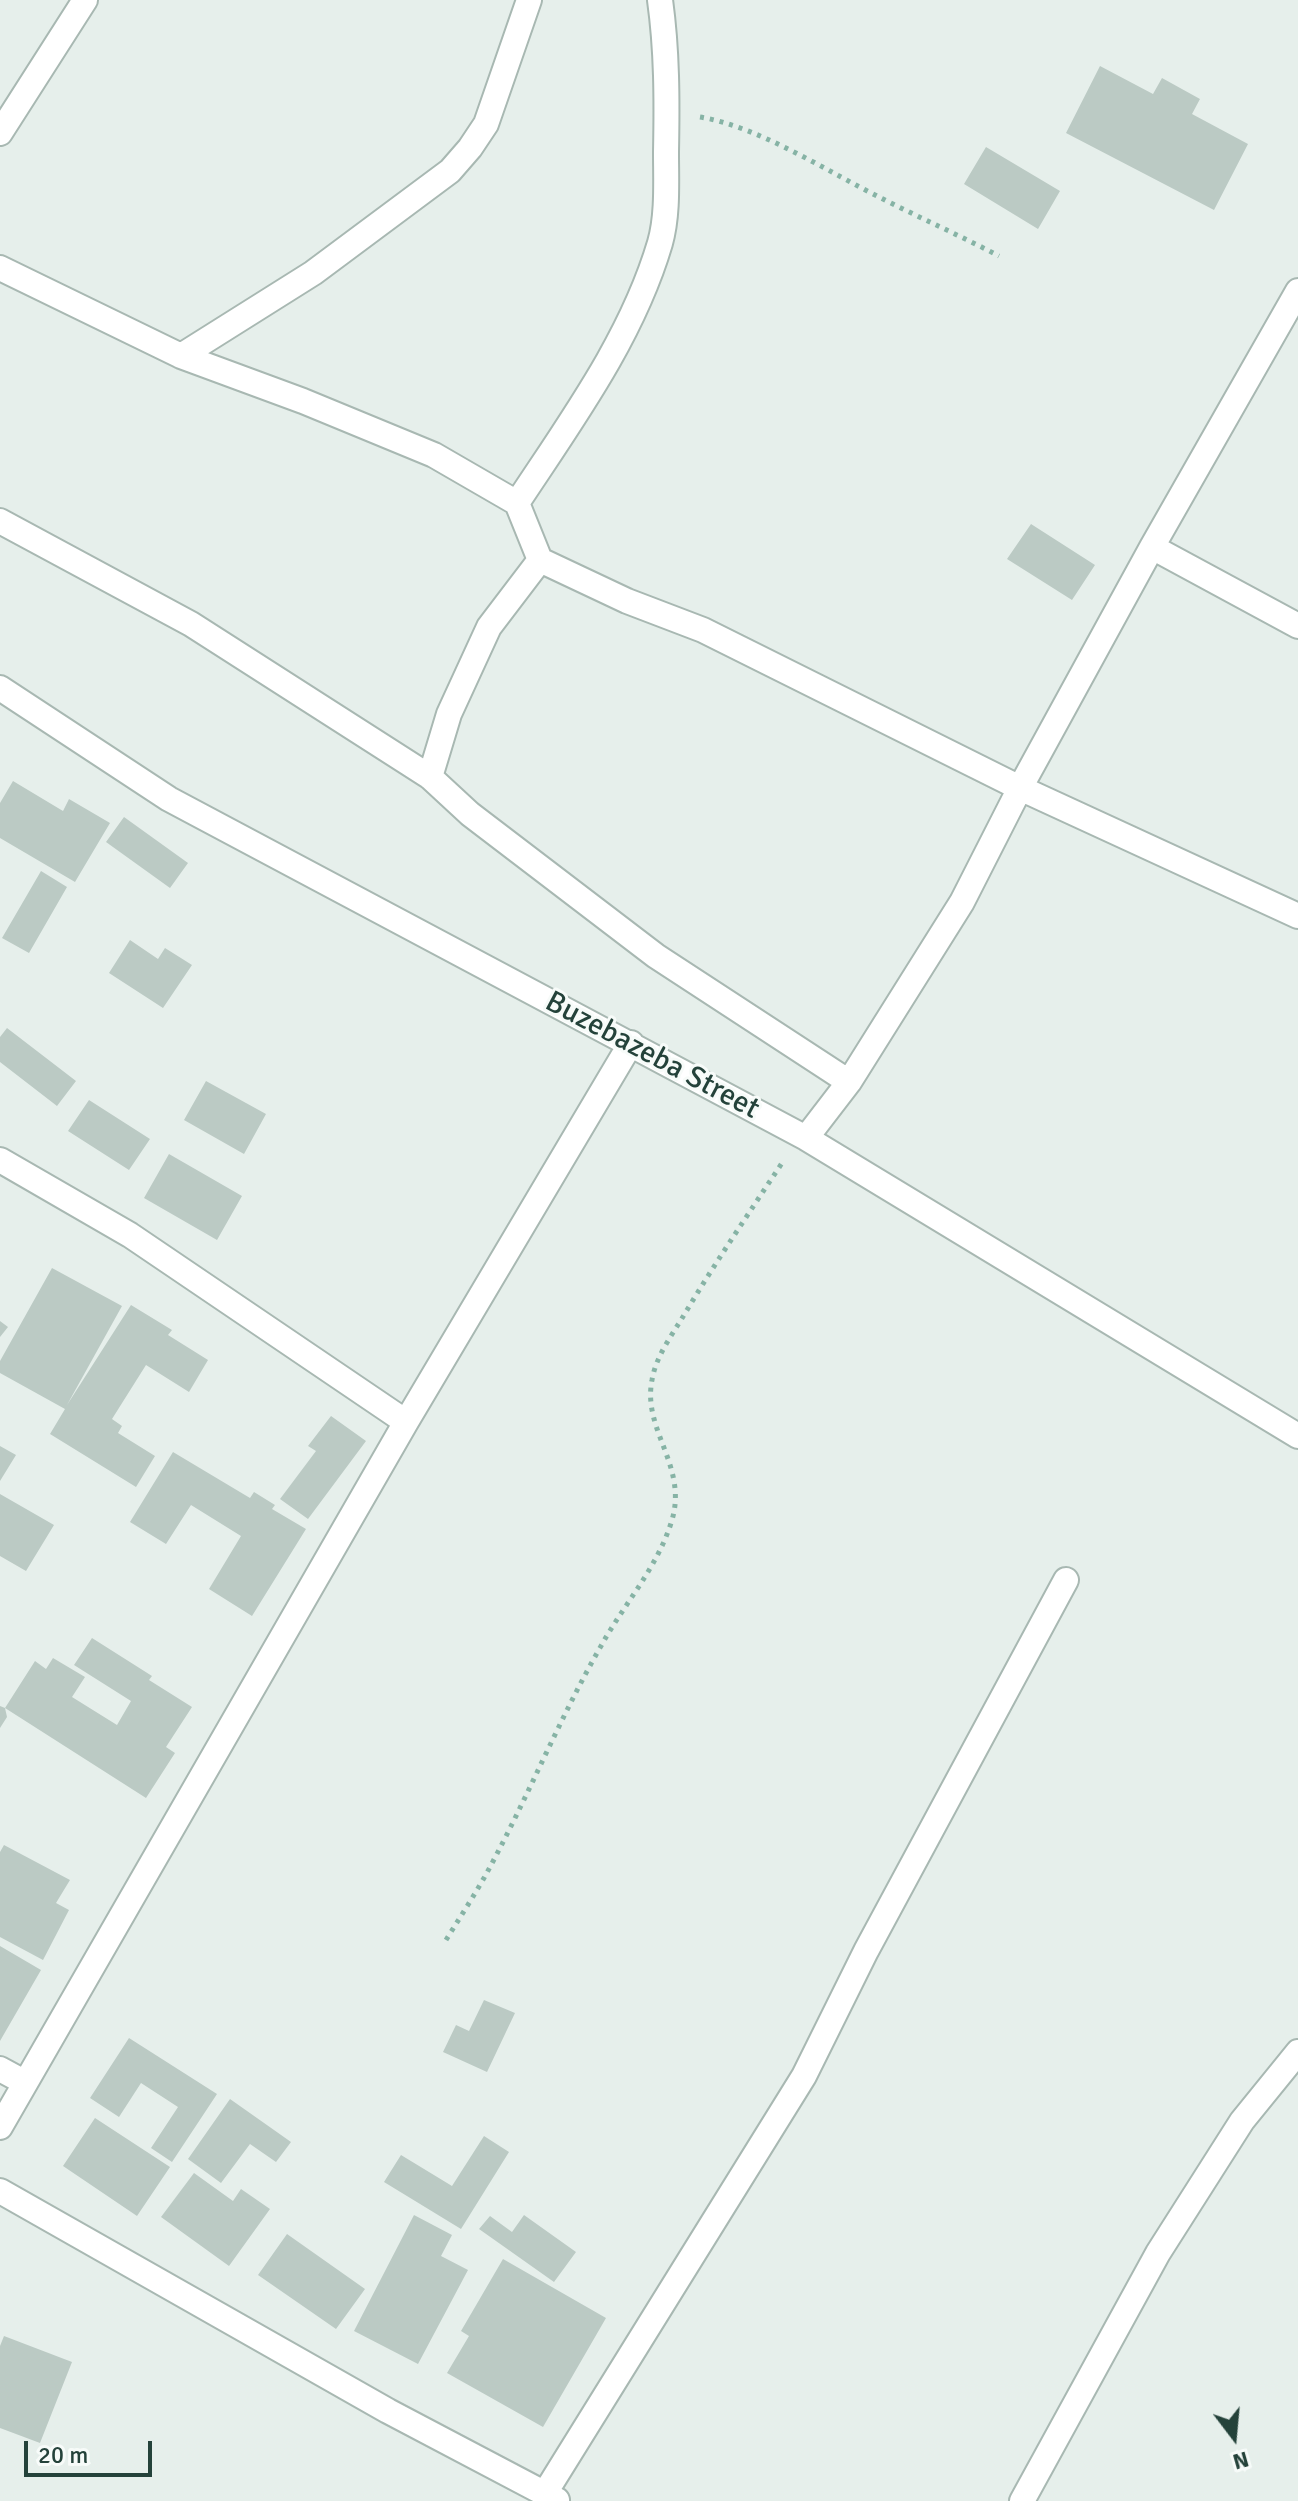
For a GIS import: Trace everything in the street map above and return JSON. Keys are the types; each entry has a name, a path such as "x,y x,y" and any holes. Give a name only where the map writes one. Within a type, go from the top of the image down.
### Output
{"street":[{"path":"0,133 85,0"},
{"path":"181,356 313,273 450,171 486,124 529,0"},
{"path":"517,503 593,386 636,308 661,240 666,186 667,115 660,0"},
{"path":"0,268 181,356 303,401 434,455 517,503 540,560 627,601 703,630 1020,788 1298,916"},
{"path":"803,1137 849,1082 962,902 1020,788 1152,547 1298,291"},
{"path":"0,521 191,624 430,777 470,814 656,956 849,1082"},
{"path":"1152,547 1298,626"},
{"path":"430,777 449,714 489,627 540,560"},
{"name":"Buzebazeba Street","path":"0,688 169,799 803,1137 1298,1436"},
{"path":"0,2127 406,1422 631,1043"},
{"path":"0,1160 130,1235 406,1422"},
{"path":"0,2191 388,2411 552,2497 804,2076 866,1951 1066,1580"},
{"path":"1022,2501 1158,2253 1242,2121 1298,2052"},
{"path":"0,2069 24,2082"}],"path":[{"path":"667,115 720,120 830,170 999,256"},
{"path":"446,1940 483,1878 601,1644 657,1559 673,1519 675,1474 652,1409 651,1380 662,1352 703,1284 803,1137"}],"building":[{"path":"1100,66 1153,94 1162,78 1200,99 1192,114 1248,144 1214,210 1066,133"},
{"path":"986,147 1060,191 1038,229 964,184"},
{"path":"1031,524 1095,565 1072,600 1007,559"},
{"path":"13,781 63,811 69,799 110,823 75,882 0,838 0,803"},
{"path":"124,817 188,863 170,888 106,842"},
{"path":"41,871 67,887 29,953 2,938"},
{"path":"130,940 158,959 165,948 192,965 163,1008 109,973"},
{"path":"7,1028 76,1081 57,1106 0,1062 0,1037"},
{"path":"206,1081 266,1114 244,1154 184,1120"},
{"path":"89,1100 150,1139 129,1170 68,1131"},
{"path":"169,1154 242,1196 217,1240 144,1198"},
{"path":"52,1268 122,1306 67,1405 131,1305 172,1330 168,1335 208,1360 189,1392 146,1365 112,1419 122,1426 118,1433 155,1456 136,1487 50,1434 65,1409 0,1373 0,1361"},
{"path":"0,1321 8,1327 0,1337"},
{"path":"331,1416 366,1441 308,1519 280,1499 316,1451 308,1446"},
{"path":"0,1446 16,1455 0,1481"},
{"path":"173,1452 250,1498 254,1492 275,1505 272,1509 306,1529 252,1616 209,1589 241,1536 191,1505 166,1544 130,1522"},
{"path":"0,1494 54,1525 26,1571 0,1556"},
{"path":"92,1638 152,1676 149,1680 192,1707 166,1747 175,1753 146,1798 5,1708 35,1661 46,1669 53,1658 85,1677 72,1697 117,1725 131,1701 74,1665"},
{"path":"0,1706 5,1708 7,1717 0,1728"},
{"path":"4,1845 70,1880 56,1903 69,1910 43,1960 0,1937 0,1852"},
{"path":"0,1946 41,1970 0,2041"},
{"path":"484,2000 515,2013 487,2072 443,2052 456,2025 469,2031"},
{"path":"129,2038 217,2094 172,2162 151,2148 178,2107 141,2083 119,2117 90,2098"},
{"path":"230,2099 291,2142 276,2162 250,2144 221,2183 188,2159"},
{"path":"95,2118 170,2167 137,2216 63,2166"},
{"path":"484,2136 509,2152 461,2229 384,2182 401,2155 452,2186"},
{"path":"194,2173 233,2201 241,2189 270,2209 229,2266 161,2217"},
{"path":"414,2215 452,2235 441,2256 468,2270 418,2364 354,2331"},
{"path":"524,2215 576,2252 554,2282 479,2229 490,2216 512,2232"},
{"path":"287,2234 365,2289 336,2329 258,2275"},
{"path":"503,2259 606,2318 543,2427 447,2373 469,2336 461,2331"},
{"path":"4,2336 72,2362 40,2443 0,2428 0,2346"}]}
